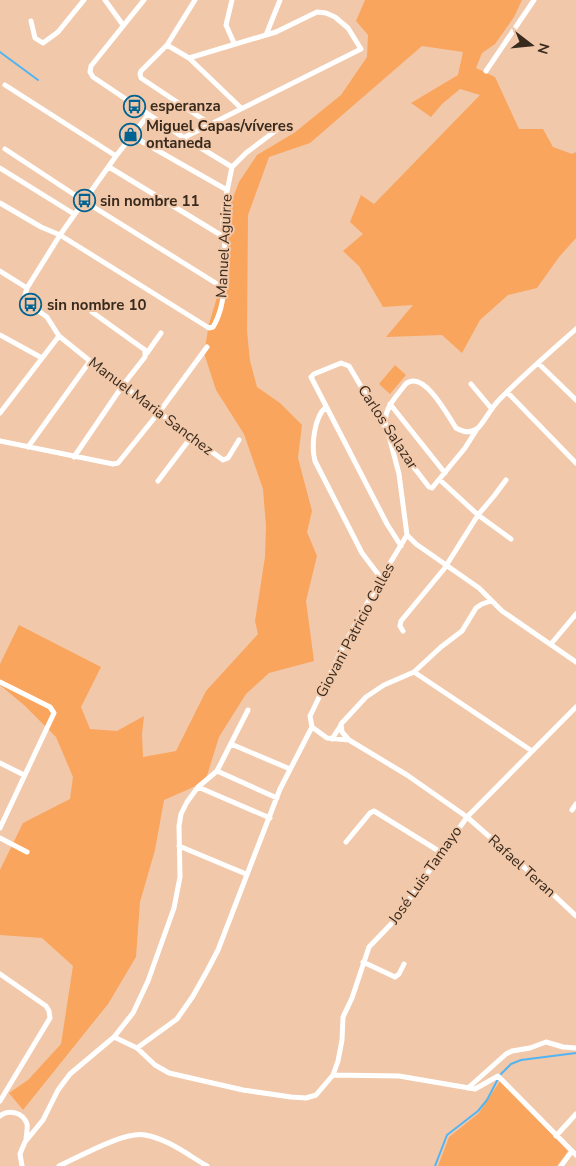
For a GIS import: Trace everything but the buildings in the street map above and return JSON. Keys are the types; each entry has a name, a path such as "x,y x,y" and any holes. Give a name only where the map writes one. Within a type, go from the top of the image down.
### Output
{"street":[{"path":"31,21 35,38 43,43 58,32 84,0"},
{"path":"105,0 123,25"},
{"path":"144,0 91,66 90,72 93,77 183,138 232,167 246,153 283,125"},
{"path":"195,0 167,45 141,70 140,74 141,78 210,124"},
{"path":"232,0 226,25 234,44"},
{"path":"266,35 280,0"},
{"path":"486,71 534,0"},
{"path":"183,138 361,49 348,28 335,17 326,12 317,12 289,27 189,58"},
{"path":"167,45 189,58 241,108"},
{"path":"5,85 116,156"},
{"path":"0,271 27,288 74,214 148,115"},
{"path":"132,136 227,190"},
{"path":"5,149 222,287"},
{"path":"109,167 224,237"},
{"name":"Manuel Aguirre","path":"60,235 209,328 214,326 224,290 222,287 226,264 223,223 232,167"},
{"path":"0,168 74,214"},
{"path":"0,203 41,227 60,235"},
{"name":"Manuel Maria Sanchez","path":"27,288 25,295 27,302 47,317 59,336 224,460 228,458 239,440"},
{"path":"92,312 146,351"},
{"path":"511,539 478,514 440,480 491,408 576,329"},
{"path":"74,457 123,385 146,357 146,351 161,333"},
{"path":"0,335 42,358"},
{"path":"0,412 59,336"},
{"path":"0,441 113,464 121,461 207,347"},
{"path":"28,447 90,361"},
{"name":"Carlos Salazar","path":"326,407 311,377 341,362 349,366 390,436 429,487 432,488 440,480"},
{"path":"538,363 576,400"},
{"path":"478,428 470,432 462,432 456,428 429,389 416,381 410,381 406,384 390,404 386,412 385,421 399,474 407,535 416,544 479,588 502,611 576,662"},
{"path":"471,384 491,408"},
{"path":"507,392 576,463"},
{"path":"390,404 445,473"},
{"path":"381,578 362,553 315,461 313,450 317,422 319,413 326,407 387,524 401,546"},
{"path":"158,481 192,436"},
{"path":"402,631 401,621 446,565 478,514 506,480"},
{"name":"Giovani Patricio Calles","path":"137,1048 177,1019 193,996 218,950 277,798 312,727 310,716 344,647 381,578 407,535"},
{"path":"332,739 342,724 366,697 384,685 414,672 462,631 476,608 491,601"},
{"path":"551,644 576,614"},
{"path":"414,672 532,751"},
{"path":"0,682 50,707 54,713 0,828"},
{"path":"25,1142 43,1120 58,1090 70,1074 114,1037 133,1013 148,981 174,908 180,877 181,814 198,787 217,771 248,710"},
{"name":"José Luis Tamayo","path":"332,1075 338,1060 344,1017 369,947 394,922 467,817 532,751 575,711"},
{"path":"342,724 342,732 349,740"},
{"path":"312,727 327,738 349,740"},
{"name":"Rafael Teran","path":"349,740 407,775 467,817 576,916"},
{"path":"231,744 290,769"},
{"path":"0,763 24,775"},
{"path":"217,771 277,798"},
{"path":"198,787 270,818"},
{"path":"572,810 576,804"},
{"path":"346,842 370,813 374,811 442,853"},
{"path":"0,838 27,852"},
{"path":"179,846 246,874"},
{"path":"363,962 395,977 399,974 404,964"},
{"path":"0,974 46,1006 50,1018 0,1101"},
{"path":"114,1037 137,1048 155,1065 169,1073 243,1090 291,1097 306,1098 316,1095 332,1075 399,1076 468,1088 478,1088 495,1076 500,1076 574,1153 561,1166"},
{"path":"468,1088 506,1054 512,1051 530,1048 546,1042 563,1047 576,1048"},
{"path":"0,1116 11,1112 21,1116 27,1125 25,1142 20,1154 22,1166"},
{"path":"556,1136 576,1114"},
{"path":"59,1166 123,1137 144,1134 166,1142 207,1166"}],"shaded area":[{"path":"365,0 522,0 514,17 495,44 482,53 476,68 495,77 519,129 543,129 553,147 572,154 576,152 576,238 559,257 537,288 508,295 480,320 462,353 442,335 386,337 413,305 383,307 359,266 343,251 363,234 350,222 361,195 374,204 480,95 460,89 442,104 431,117 411,103 458,75 463,52 422,46 310,143 269,157 248,215 247,331 250,361 257,387 280,403 302,425 298,458 312,511 307,532 317,556 306,601 314,661 269,673 246,694 219,737 205,782 164,800 155,850 140,902 136,957 108,1004 23,1110 9,1093 28,1080 61,1044 73,966 42,938 0,935 0,870 23,823 70,799 73,777 56,737 24,705 0,685 0,664 19,625 101,667 81,707 90,729 117,731 144,716 142,734 143,757 176,751 206,691 258,634 255,621 265,557 266,526 263,489 244,434 216,390 204,353 209,324 227,264 224,221 239,182 257,155 294,133 341,95 367,57 368,35 356,21"},
{"path":"395,365 406,375 390,394 379,384"},
{"path":"500,1081 568,1151 557,1166 438,1166 449,1137 479,1113"}],"waterway":[{"path":"0,52 38,80"},
{"path":"500,1075 511,1064 521,1060 576,1053"},
{"path":"435,1166 447,1135 478,1111 487,1100 499,1077"}],"place":[{"name":"esperanza","path":"134,106"},
{"name":"Miguel Capas/víveres ontaneda","path":"130,135"},
{"name":"sin nombre 11","path":"84,201"},
{"name":"sin nombre 10","path":"31,305"}]}
